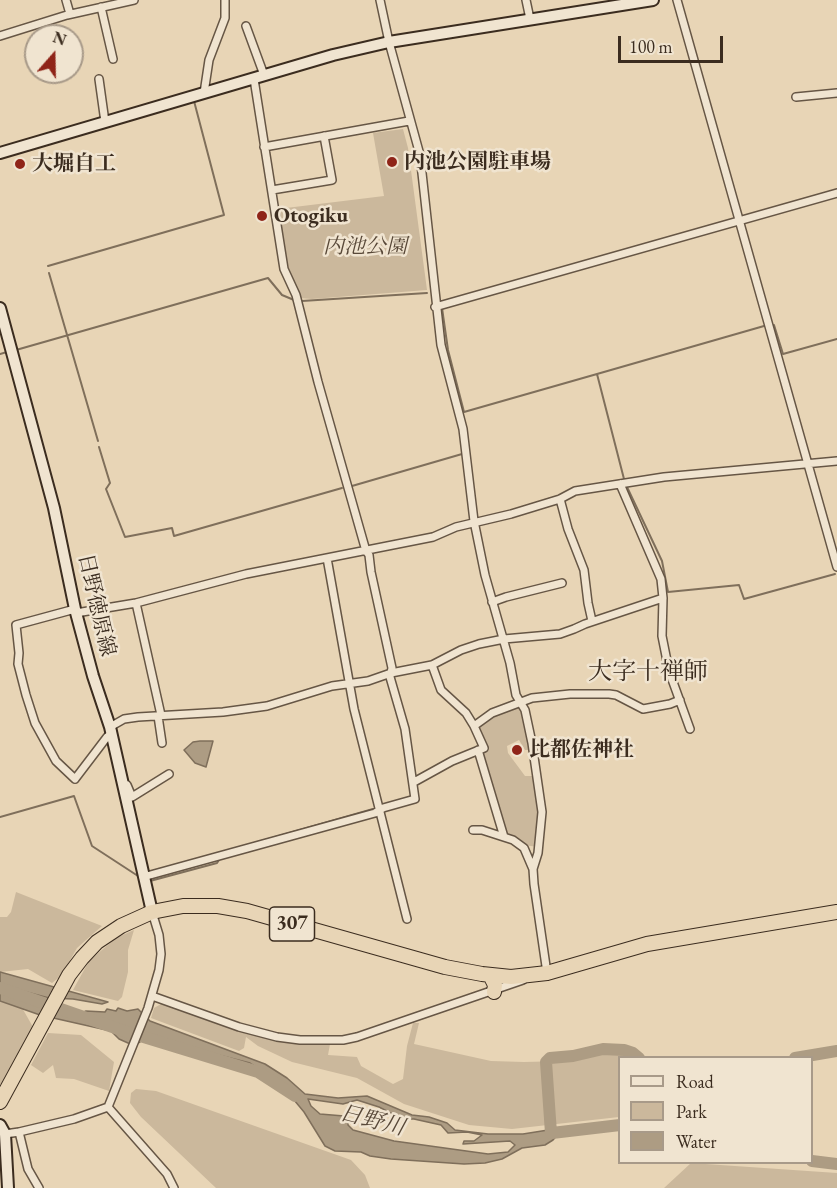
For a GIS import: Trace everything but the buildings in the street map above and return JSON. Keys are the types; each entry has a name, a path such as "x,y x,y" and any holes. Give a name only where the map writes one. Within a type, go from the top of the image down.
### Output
{"highway":[{"name":"307","path":"0,1102 69,975 97,942 121,926 152,912 183,906 218,906 247,911 445,967 490,975 541,974 647,944 837,912"},
{"path":"490,975 495,985 494,992"}],"street":[{"path":"66,0 69,14"},
{"path":"0,36 69,14 134,0"},
{"path":"204,93 209,60 225,18 225,0"},
{"path":"380,0 409,121 420,156 436,297 435,307 441,345 463,429 474,521 516,695 525,710 532,743 542,812 538,853 533,869"},
{"path":"526,0 530,19"},
{"path":"0,153 333,55 389,42 530,19 610,3 653,0"},
{"path":"677,0 837,567"},
{"path":"101,7 113,59"},
{"path":"143,877 416,799 405,729 390,677 369,555 318,382 296,295 284,269 264,147 259,77 246,26"},
{"path":"99,79 105,122"},
{"path":"796,97 837,93"},
{"path":"264,147 409,121"},
{"path":"272,190 332,180 324,136"},
{"path":"435,307 837,193"},
{"name":"日野徳原線","path":"0,308 54,508 75,611 111,730 152,912"},
{"path":"663,598 560,634 504,639 461,650 432,665 332,686 267,706 223,712 124,719 111,730 75,779 56,761 35,723 18,664 16,626 75,611 136,603 246,574 433,537 474,521 511,514 561,499 576,491 729,470 837,461"},
{"path":"620,484 661,579 662,636 669,671 690,729"},
{"path":"561,499 568,529 585,570 592,621"},
{"path":"327,558 359,732 407,919"},
{"path":"492,602 562,583"},
{"path":"136,603 160,715 162,743"},
{"path":"414,782 452,761 484,748 466,713 441,690 432,665"},
{"path":"474,726 492,713 520,702 548,696 609,694 616,695 643,709 680,700"},
{"path":"478,750 504,837"},
{"path":"122,780 126,780 132,797 169,774"},
{"path":"152,996 239,1027 277,1037 331,1040 357,1037 494,992 541,974 533,869 524,848 513,840 482,830 473,830"},
{"path":"8,1188 2,1129 19,1132 74,1119 108,1107 148,1008 159,970 161,954 159,935 152,912"},
{"path":"108,1107 167,1174 174,1188"},
{"path":"19,1132 28,1169 39,1188"}],"green space":[{"name":"内池公園","path":"403,129 408,148 427,290 300,298 289,270 278,209 384,196 373,133"},
{"path":"519,704 525,713 532,750 525,750 519,740 507,746 508,753 525,776 535,776 539,812 538,847 524,845 507,834 482,753 487,747 477,727 493,715"},
{"path":"16,892 102,926 77,948 61,976 52,983 28,969 0,972 0,917 7,917 11,912"},
{"path":"134,930 128,950 128,972 122,997 118,1001 73,990 89,961 116,938"},
{"path":"0,994 17,999 33,1027 5,1084 0,1084"},
{"path":"161,1004 290,1042 330,1044 328,1055 357,1057 361,1066 393,1084 403,1079 407,1046 413,1023 419,1023 414,1044 491,1061 564,1061 604,1052 632,1056 618,1056 618,1117 512,1129 469,1125 404,1104 357,1078 292,1062 258,1046 246,1037 244,1048 239,1051 151,1018 154,1008"},
{"path":"48,1033 81,1035 114,1062 109,1091 74,1079 56,1078 53,1065 43,1073 31,1065"},
{"path":"136,1089 156,1091 351,1160 365,1175 370,1188 216,1188 141,1117 130,1103 131,1093"},
{"path":"690,1164 837,1173 837,1188 664,1188"}],"water":[{"path":"213,741 206,767 195,763 184,750 193,742"},
{"path":"0,972 108,1002 102,1004 49,998 7,988 47,1005 79,1014 86,1011 105,1012 107,1009 116,1011 118,1008 127,1011 138,1009 150,1021 265,1064 287,1078 305,1094 338,1098 367,1096 412,1115 429,1117 447,1123 455,1130 488,1134 523,1134 567,1127 568,1130 559,1133 545,1145 522,1148 502,1159 485,1163 464,1164 391,1159 370,1156 361,1152 335,1151 325,1146 304,1112 280,1083 250,1063 155,1039 143,1040 137,1044 128,1043 119,1039 111,1031 40,1015 0,1001","holes":["308,1099 343,1104 357,1100 379,1107 402,1119 414,1119 441,1125 448,1133 467,1132 482,1135 474,1141 464,1141 463,1144 510,1141 515,1145 508,1152 488,1154 394,1141 353,1130 348,1125 348,1118 344,1116 320,1114 311,1106"]}],"waterway":[{"path":"48,266 224,215 194,101"},
{"path":"49,273 98,441"},
{"path":"16,350 268,278 282,295 294,300"},
{"path":"302,301 427,293"},
{"path":"442,308 448,350 464,412 597,374 624,479"},
{"path":"774,325 783,354 837,339"},
{"path":"597,374 764,326"},
{"path":"0,354 7,352"},
{"path":"99,447 110,483 106,489 125,537 172,528 174,536 342,488"},
{"path":"352,486 462,454"},
{"path":"627,487 662,561 668,592 739,585 744,599 835,574"},
{"path":"0,817 74,796 92,846 138,876"},
{"path":"223,852 373,809"},
{"path":"150,881 217,863 219,860"},
{"name":"日野川","path":"0,988 124,1031 258,1072 295,1096"},
{"path":"551,1133 546,1062 550,1058 573,1056 603,1049 624,1050 637,1056"},
{"path":"807,1056 837,1051"},
{"name":"日野川","path":"552,1133 618,1125"},
{"name":"日野川","path":"813,1161 837,1164"}],"place":[{"name":"内池公園駐車場","path":"392,162"},
{"name":"大堀自工","path":"20,164"},
{"name":"Otogiku","path":"262,216"},
{"name":"比都佐神社","path":"517,750"}],"district":[{"name":"大字十禅師","path":"648,672"}]}
